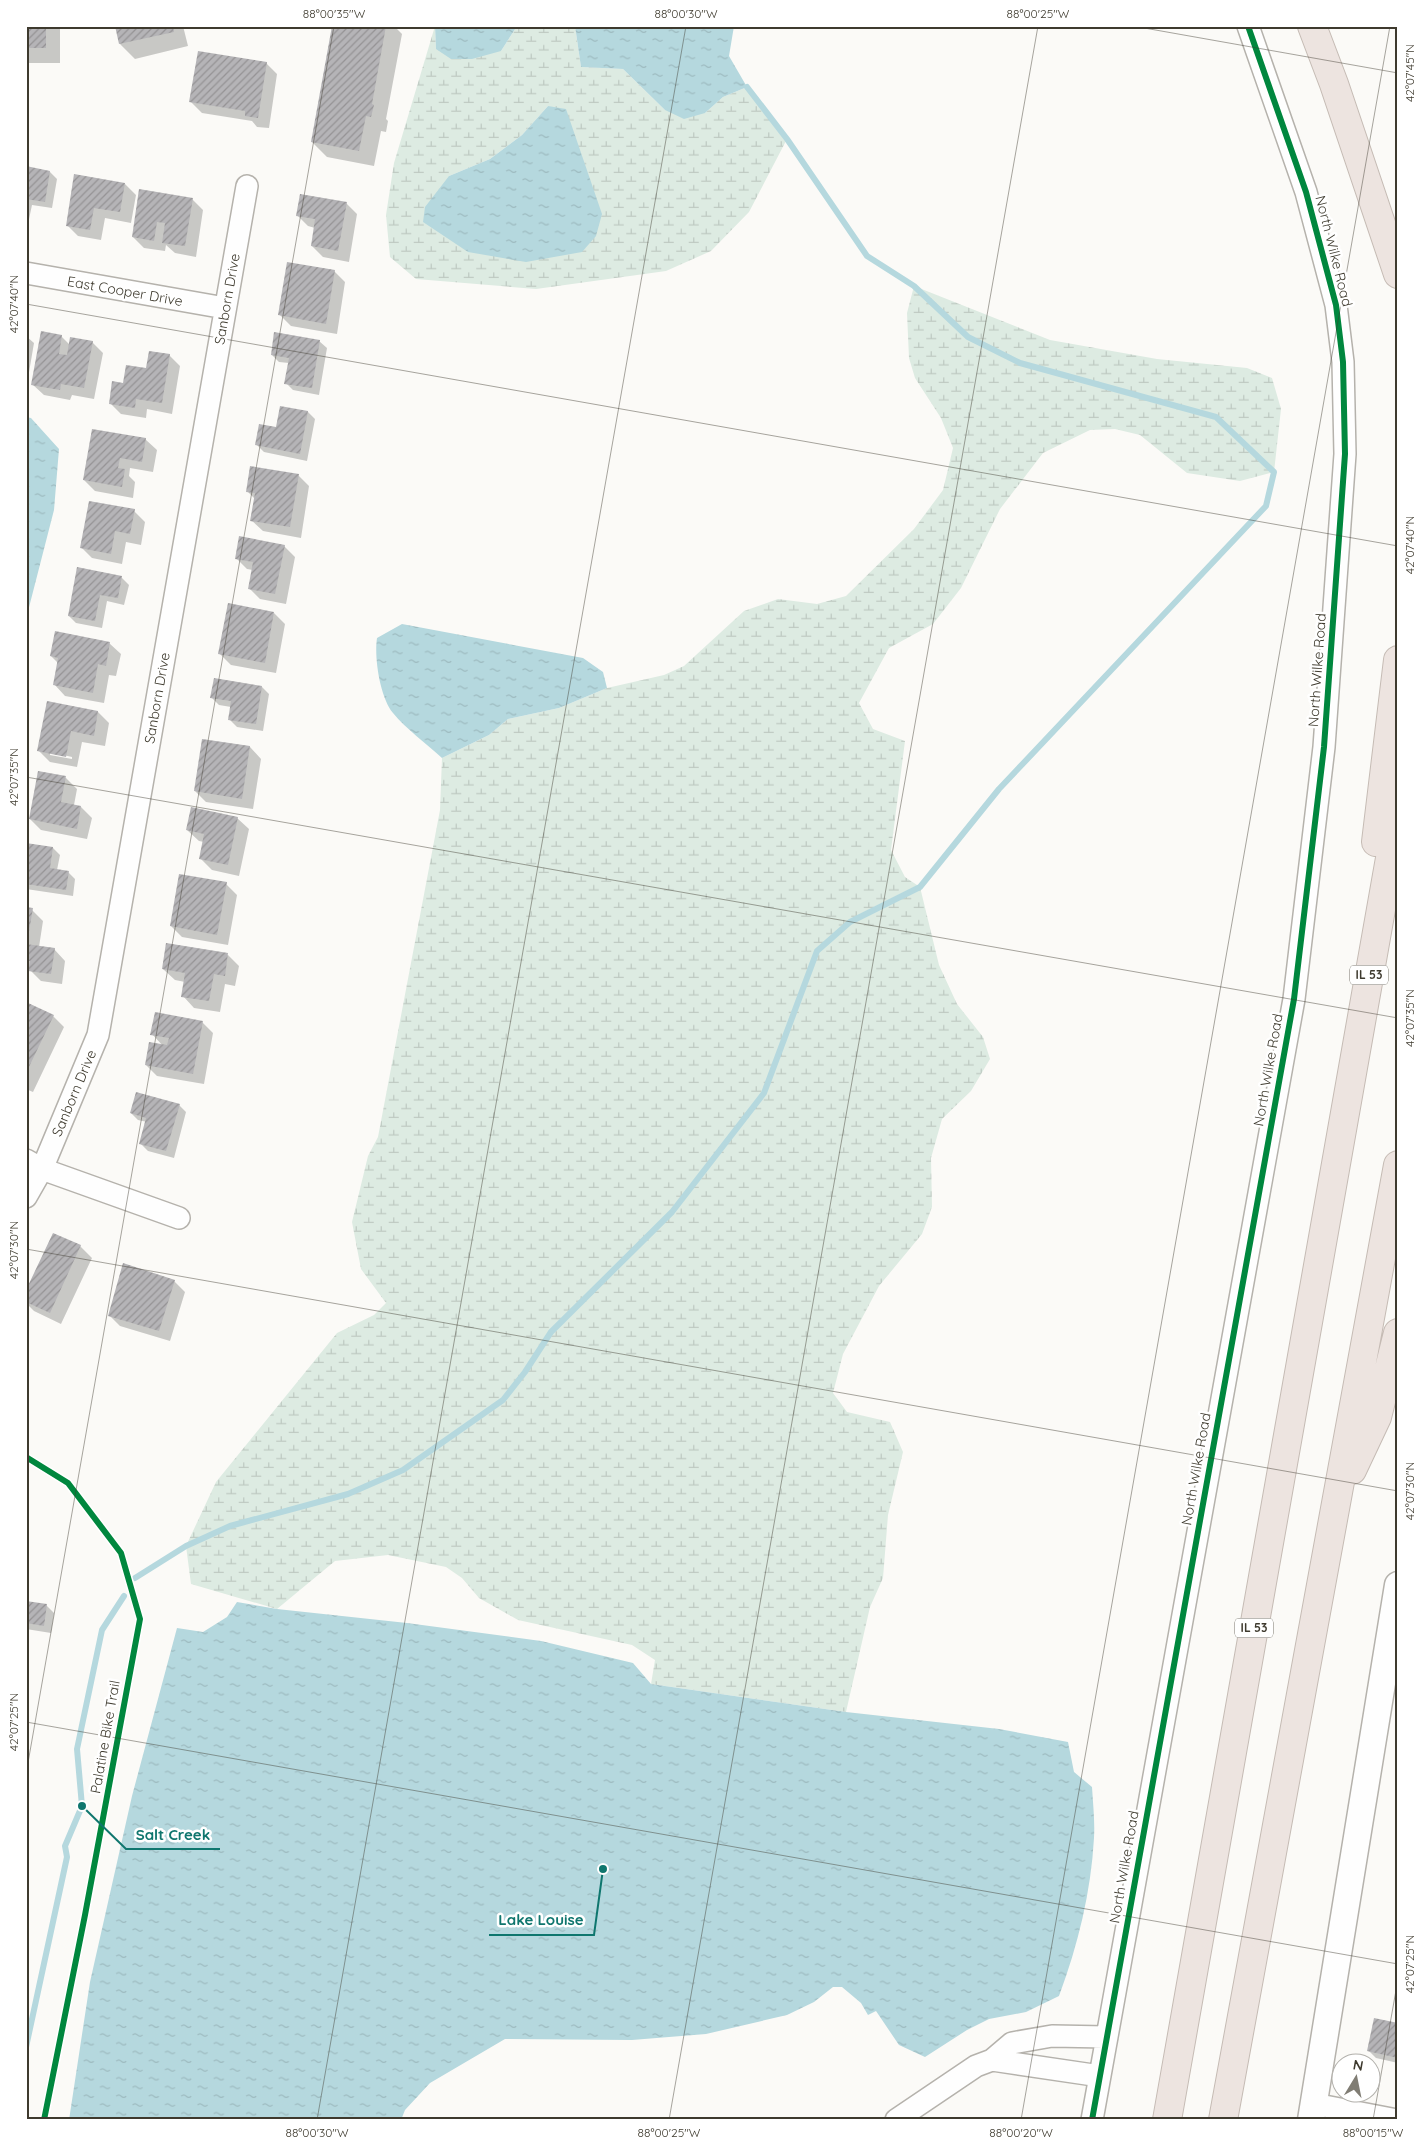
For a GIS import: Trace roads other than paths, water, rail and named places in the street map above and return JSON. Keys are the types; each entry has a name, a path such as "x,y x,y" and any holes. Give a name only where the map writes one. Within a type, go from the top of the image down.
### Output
{"highway":[{"path":"1312,26 1334,84 1398,274"},
{"path":"1340,1137 1398,660"},
{"name":"IL 53","path":"1167,2120 1398,813"},
{"path":"1223,2120 1398,1165"},
{"path":"1336,1503 1378,1417 1398,1333"}],"street":[{"name":"North Wilke Road","path":"1092,2120 1294,999 1324,747 1345,464 1343,362 1336,305 1306,192 1248,26"},
{"name":"Sanborn Drive","path":"26,1197 34,1164 98,1035 247,186"},
{"name":"East Cooper Drive","path":"26,273 225,308"},
{"path":"34,1164 178,1218"},
{"path":"1397,2120 1313,2112 1398,1585"},
{"path":"896,2120 976,2066 992,2060 1012,2043 1052,2036 1107,2037"},
{"path":"992,2060 1100,2076"}],"water":[{"path":"435,26 517,26 501,51 472,59 451,59 436,49"},
{"path":"575,26 734,26 729,56 747,87 723,97 705,113 684,119 665,110 623,69 581,67"},
{"path":"548,106 566,109 602,214 596,236 582,252 526,262 468,252 423,222 425,207 449,176 490,159 522,135"},
{"path":"26,417 31,418 59,449 54,510 26,619"},
{"path":"402,624 583,658 603,672 607,688 559,708 508,719 489,735 442,758 398,719 388,706 381,688 376,656 377,638"},
{"path":"237,1602 277,1609 407,1623 541,1641 633,1663 651,1684 846,1712 999,1729 1068,1742 1074,1772 1092,1787 1094,1832 1087,1898 1072,1957 1059,1996 1026,2012 989,2019 967,2030 925,2057 899,2045 876,2011 868,2015 861,2003 842,1987 833,1987 814,2002 787,2015 706,2034 632,2040 505,2039 430,2083 405,2110 401,2120 69,2120 90,1982 132,1796 177,1628 203,1632 227,1617"}],"waterway":[{"path":"135,1578 186,1546 230,1526 348,1494 403,1470 503,1400 525,1372 551,1332 672,1212 764,1093 817,951 850,922 920,887 999,789 1266,506 1274,472 1216,417 1020,363 968,337 914,286 867,256 787,139 747,87"},
{"path":"26,2047 67,1857 65,1846 82,1806 77,1749 102,1630 124,1596"}],"place":[{"name":"Salt Creek","path":"82,1806"},
{"name":"Lake Louise","path":"603,1869"}]}
